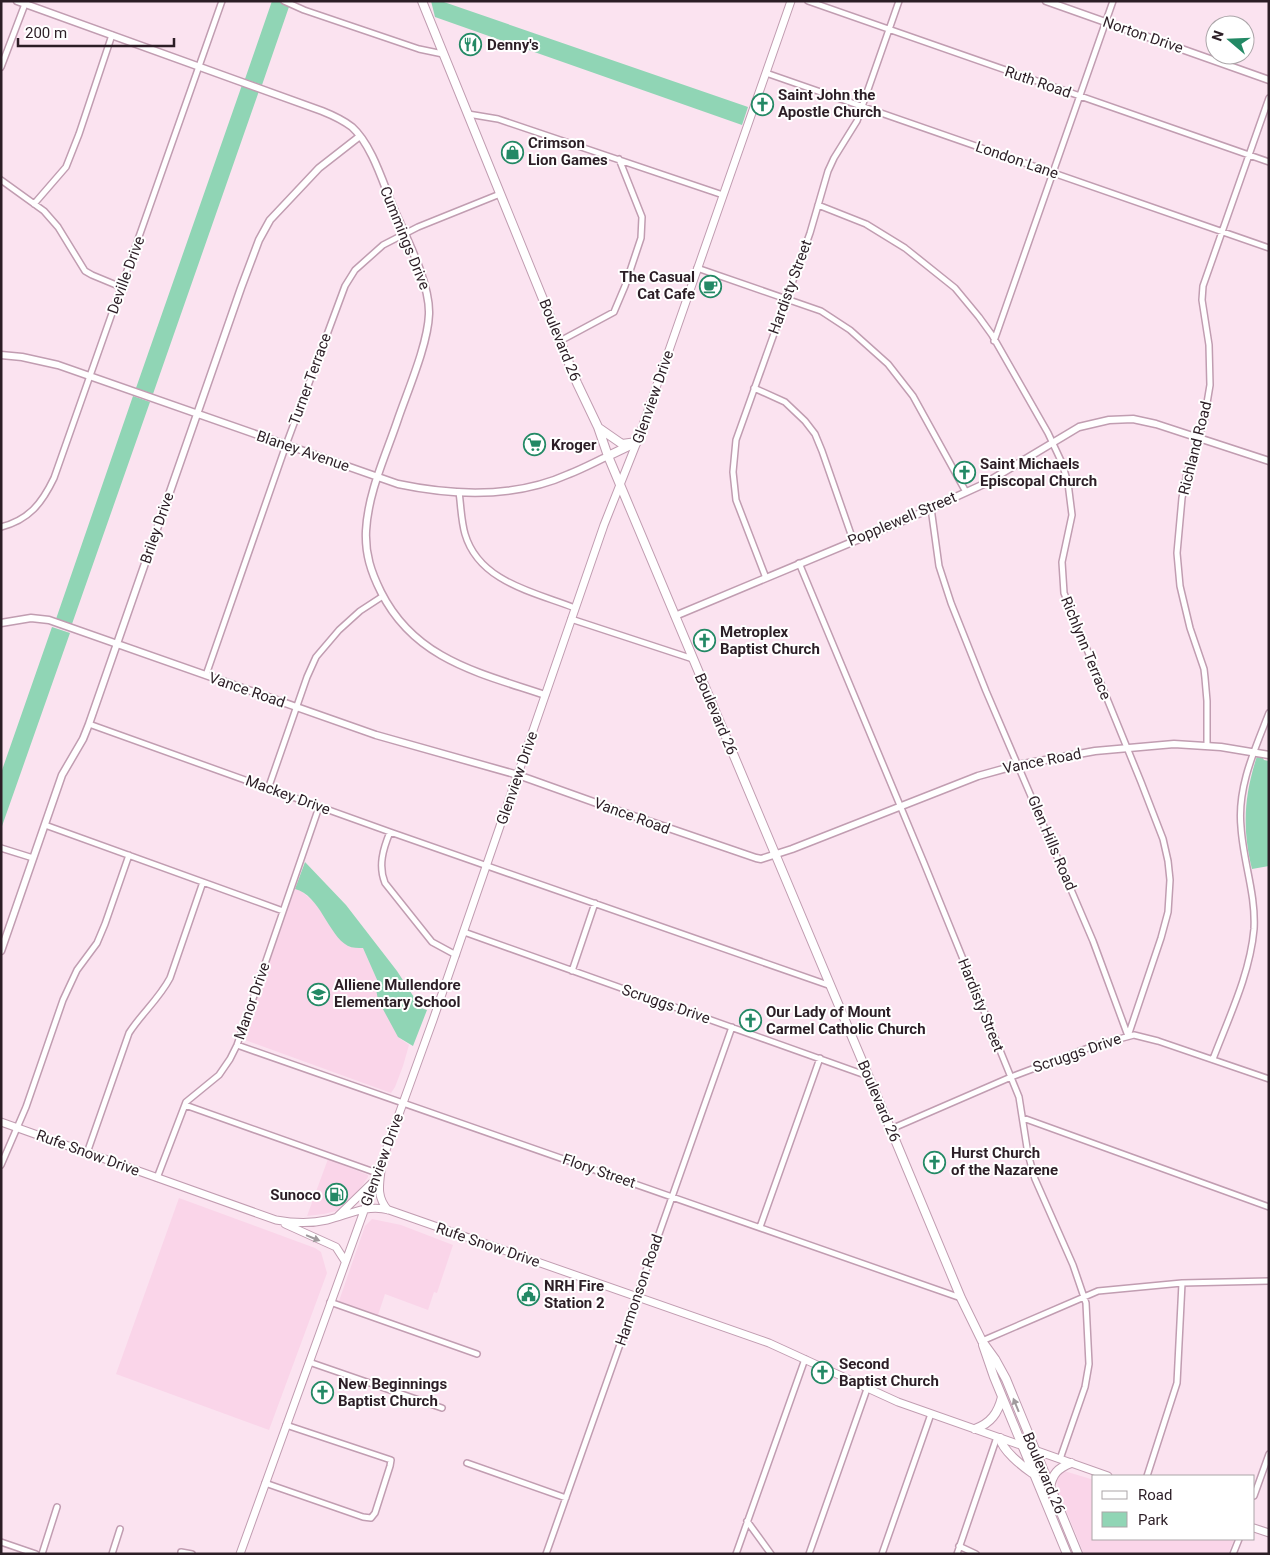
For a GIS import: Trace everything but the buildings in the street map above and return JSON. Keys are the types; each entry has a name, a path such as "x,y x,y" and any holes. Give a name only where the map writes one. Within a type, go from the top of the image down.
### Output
{"main road":[{"name":"Boulevard 26","path":"422,1 560,341 598,427 620,485 869,1076 960,1298 982,1341 1006,1379 1078,1554"},
{"name":"Glenview Drive","path":"240,1554 456,955 607,516 637,442 791,1"},
{"path":"598,427 622,444 637,442"},
{"path":"608,456 637,442"},
{"name":"Rufe Snow Drive","path":"1,1122 276,1220 308,1223 364,1209 388,1210 769,1343 867,1389 931,1414 1105,1475"},
{"path":"382,1159 379,1194 388,1210"},
{"path":"338,1216 374,1181"},
{"path":"276,1220 336,1247 345,1261"},
{"name":"Boulevard 26","path":"982,1341 987,1360 1002,1398 1067,1554"},
{"path":"975,1429 982,1427 994,1417 1002,1398"},
{"path":"998,1437 1001,1444 1023,1467 1032,1473"},
{"path":"1050,1488 1055,1473 1071,1463"},
{"path":"1255,1528 1269,1533"}],"street":[{"name":"Cummings Drive","path":"17,1 322,111 339,119 360,136 377,168 427,292 429,321 369,507 366,551 370,570 383,596 400,622 419,641 436,654 489,676 546,695"},
{"name":"Deville Drive","path":"1,527 18,522 34,510 46,494 54,478 222,1"},
{"path":"284,1 304,10 419,48 443,54"},
{"name":"Ruth Road","path":"808,1 1269,162"},
{"name":"Hardisty Street","path":"766,578 736,500 733,472 736,440 810,233 834,158 853,130 899,1"},
{"name":"Norton Drive","path":"1046,1 1269,80"},
{"path":"994,341 1081,97 1113,1"},
{"path":"1,67 25,4"},
{"path":"34,204 66,167 112,35"},
{"name":"London Lane","path":"766,73 1269,248"},
{"name":"Richland Road","path":"1207,746 1207,701 1204,669 1190,628 1180,586 1178,553 1182,498 1187,473 1207,408 1210,371 1209,345 1202,292 1269,98"},
{"path":"468,114 498,119 723,195"},
{"name":"Briley Drive","path":"1,951 62,775 89,724 196,414 264,229 306,180 360,136"},
{"path":"560,341 614,312 628,278 640,238 642,217 619,159"},
{"path":"1,180 44,211 58,227 85,270 92,275 121,287"},
{"name":"Turner Terrace","path":"206,675 286,445 345,286 355,270 384,245 418,227 500,194"},
{"name":"Richlynn Terrace","path":"818,205 866,224 905,248 955,288 979,317 994,341 1052,442 1068,483 1072,507 1062,562 1064,594 1163,839 1168,861 1170,880 1168,912 1128,1036"},
{"path":"697,268 787,298 831,316 867,344 892,368 913,396 966,492"},
{"name":"Blaney Avenue","path":"1,355 41,361 90,376 398,484 424,489 459,492 497,492 523,488 568,475 608,456"},
{"path":"754,388 785,402 815,434 853,540"},
{"name":"Popplewell Street","path":"675,616 966,492 1002,474 1079,427 1109,420 1156,424 1269,461"},
{"path":"459,492 465,534 470,547 484,566 498,578 575,608"},
{"name":"Glen Hills Road","path":"931,508 936,551 948,594 986,691 1093,942 1128,1036"},
{"name":"Hardisty Street","path":"799,563 1018,1097 1028,1154 1035,1178 1074,1265 1084,1296 1089,1364 1085,1387 1060,1459"},
{"path":"268,789 312,665 324,646 338,630 360,611 383,596"},
{"name":"Vance Road","path":"1,623 31,618 49,620 408,745 518,774 746,856 761,859 830,835 978,776 1018,764 1071,754 1174,744 1207,746 1269,756"},
{"path":"571,619 693,659"},
{"path":"1212,1059 1246,972 1252,941 1253,904 1242,841 1240,814 1243,789 1269,713"},
{"name":"Mackey Drive","path":"89,724 268,789 831,986"},
{"name":"Manor Drive","path":"157,1178 185,1105 191,1097 219,1075 237,1045 320,807"},
{"path":"45,825 283,911"},
{"path":"390,832 384,847 382,860 385,884 432,942 456,955"},
{"path":"1,848 33,858"},
{"path":"1,1165 17,1128 63,1000 77,970 102,931 129,855"},
{"path":"87,1154 128,1033 170,978 203,882"},
{"path":"572,971 596,903"},
{"name":"Scruggs Drive","path":"464,932 869,1076"},
{"name":"Harmonson Road","path":"546,1554 732,1027"},
{"name":"Scruggs Drive","path":"891,1129 1010,1077 1096,1045 1128,1036 1158,1041 1269,1079"},
{"name":"Flory Street","path":"237,1045 960,1298"},
{"path":"760,1227 820,1058"},
{"path":"185,1105 377,1173"},
{"path":"1023,1118 1269,1207"},
{"path":"982,1341 1098,1291 1182,1283 1269,1282"},
{"path":"1147,1475 1177,1383 1182,1283"},
{"path":"330,1302 477,1354"},
{"path":"736,1554 805,1359"},
{"path":"309,1362 442,1408"},
{"path":"809,1554 867,1389"},
{"path":"882,1554 931,1414"},
{"path":"265,1483 363,1517 371,1518 375,1513 391,1460 286,1425"},
{"path":"957,1554 998,1437"},
{"path":"1255,1493 1269,1454"},
{"path":"467,1463 566,1498"},
{"path":"42,1554 57,1507"},
{"path":"747,1521 771,1554"},
{"path":"112,1554 120,1529"},
{"path":"1233,1554 1239,1540"},
{"path":"1,1542 36,1554"},
{"path":"959,1546 976,1554"},
{"path":"181,1554 181,1552 192,1554"}],"shaded area":[{"name":"Alliene Mullendore Elementary School","path":"295,889 300,890 315,903 338,936 349,947 363,948 378,982 376,989 398,1037 409,1045 403,1066 391,1093 245,1040 244,1036"},
{"path":"328,1159 368,1175 368,1177 355,1196 344,1206 336,1211 307,1216"},
{"path":"179,1198 315,1248 321,1252 327,1273 269,1430 116,1374"},
{"path":"372,1219 401,1225 453,1245 437,1293 434,1292 428,1310 385,1294 378,1315 339,1301 365,1226"},
{"path":"1061,1470 1092,1479 1092,1540 1234,1540 1228,1554 1084,1554 1058,1491 1057,1478"}],"green space":[{"path":"272,1 291,1 262,85 245,79"},
{"path":"431,1 441,1 748,107 742,125 435,17"},
{"path":"242,85 259,91 153,394 136,388"},
{"path":"133,396 150,402 72,624 56,619"},
{"path":"52,627 70,633 1,829 1,773"},
{"path":"1261,755 1264,760 1269,761 1269,866 1252,869 1246,826 1247,799 1257,756"},
{"path":"305,862 346,905 397,971 421,1008 427,1010 413,1046 398,1037 378,1000 376,989 378,982 363,948 350,947 341,941 311,899 295,889"}],"place":[{"name":"Denny's","path":"471,45"},
{"name":"Saint John the Apostle Church","path":"762,104"},
{"name":"Crimson Lion Games","path":"512,152"},
{"name":"The Casual Cat Cafe","path":"711,286"},
{"name":"Kroger","path":"535,445"},
{"name":"Saint Michaels Episcopal Church","path":"964,473"},
{"name":"Metroplex Baptist Church","path":"704,641"},
{"name":"Alliene Mullendore Elementary School","path":"318,994"},
{"name":"Our Lady of Mount Carmel Catholic Church","path":"750,1021"},
{"name":"Hurst Church of the Nazarene","path":"935,1162"},
{"name":"Sunoco","path":"337,1195"},
{"name":"NRH Fire Station 2","path":"528,1295"},
{"name":"Second Baptist Church","path":"823,1373"},
{"name":"New Beginnings Baptist Church","path":"322,1393"}]}
